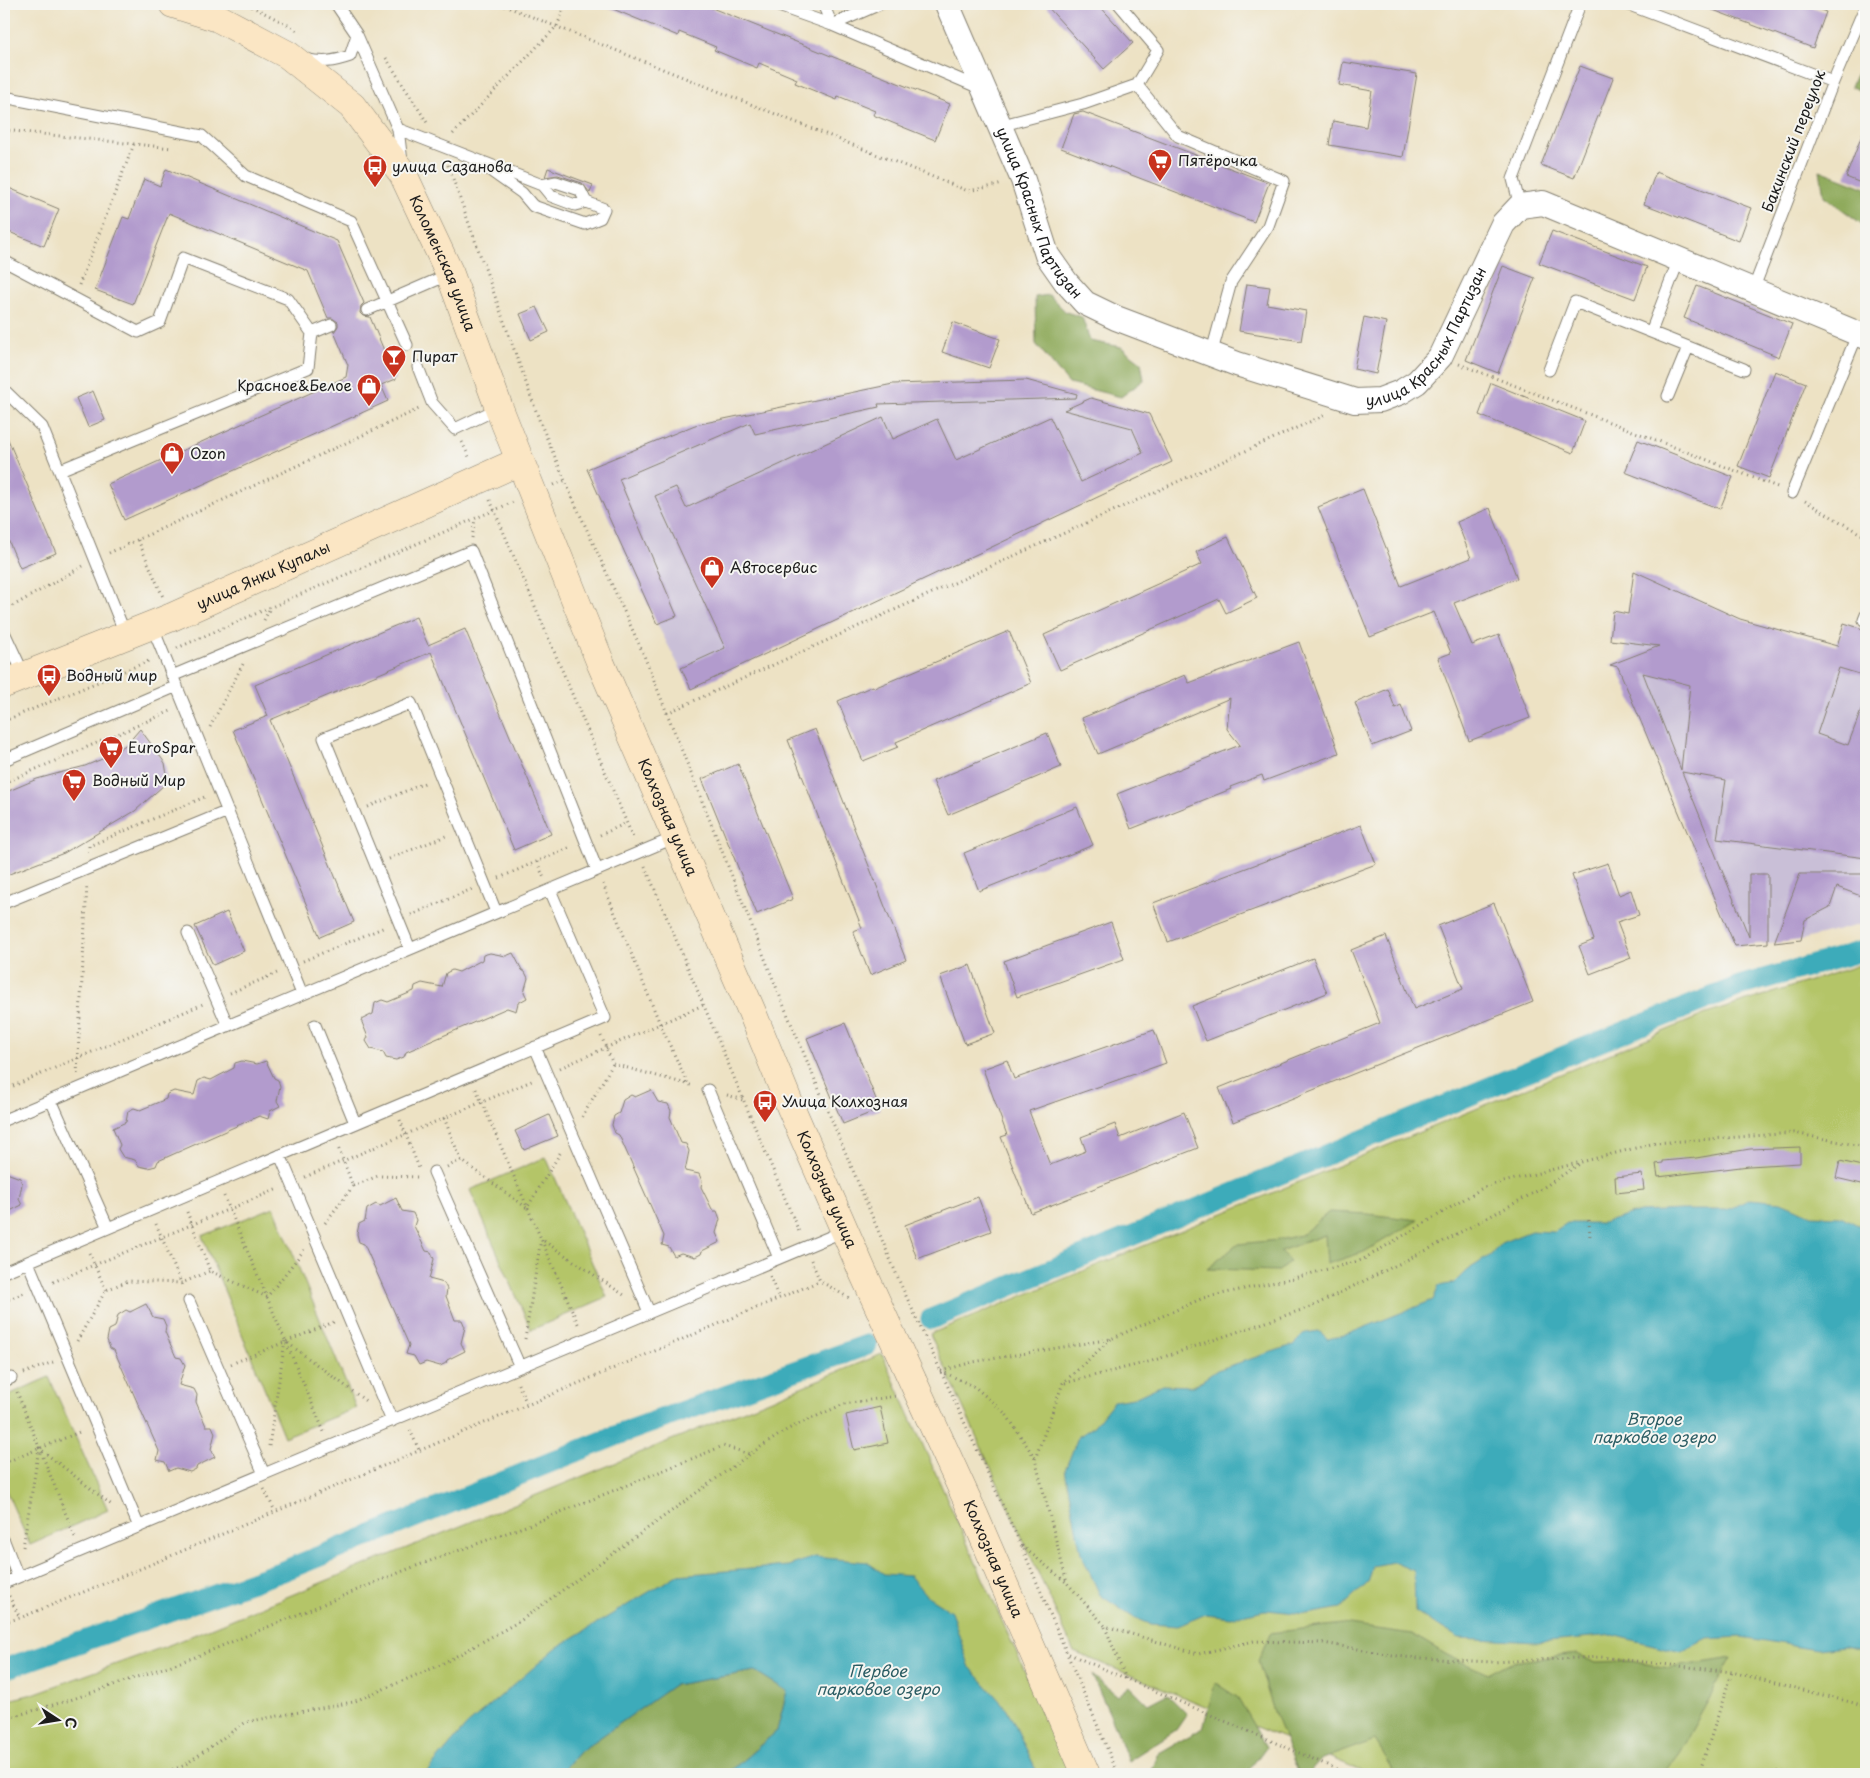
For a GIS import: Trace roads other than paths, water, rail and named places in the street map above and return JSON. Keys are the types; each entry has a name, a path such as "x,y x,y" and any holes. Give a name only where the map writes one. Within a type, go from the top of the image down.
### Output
{"main road":[{"name":"Коломенская улица","path":"173,4 297,46 352,106 404,174 450,274 520,461"},
{"name":"улица Янки Купалы","path":"14,680 162,621 520,461"},
{"name":"Колхозная улица","path":"520,461 601,664 844,1230 917,1387 1086,1774"}],"street":[{"path":"947,4 983,89"},
{"name":"улица Красных Партизан","path":"983,89 1023,180 1047,255 1066,282 1085,303 1116,318 1211,355 1303,386 1355,401 1380,400 1402,392 1417,382 1440,357 1503,224 1520,206"},
{"path":"1520,206 1543,203 1862,335"}],"lane":[{"path":"336,4 357,35 398,129 404,174"},
{"path":"773,4 832,25 983,89"},
{"path":"823,4 832,25"},
{"path":"832,25 880,4"},
{"path":"1000,126 1083,104 1137,85 1158,50 1119,4"},
{"path":"1520,206 1513,179 1580,4"},
{"path":"1627,4 1833,82"},
{"name":"Бакинский переулок","path":"1753,290 1833,82 1866,5"},
{"path":"297,46 313,61 334,62 350,56 357,35"},
{"path":"1137,85 1178,136 1284,181 1268,226 1230,282 1211,355"},
{"path":"4,97 202,136 246,176 351,221 407,345"},
{"path":"398,129 542,185 556,182 580,190 586,202 604,209 600,218 586,224 533,206 522,193 474,159"},
{"path":"4,261 138,332 160,322 183,258 288,299 312,333 308,368 60,470"},
{"path":"1651,332 1679,259"},
{"path":"367,310 450,274"},
{"path":"1549,370 1576,302 1744,369"},
{"path":"312,333 331,325"},
{"path":"1792,493 1862,335"},
{"path":"1668,396 1688,347"},
{"path":"418,367 432,403 455,429 499,408"},
{"path":"4,390 42,427 126,636"},
{"path":"4,760 175,681 254,642 471,551 597,870"},
{"path":"162,621 164,654 302,994"},
{"path":"4,632 14,680"},
{"path":"410,949 324,738 411,703 496,912"},
{"path":"4,903 228,811"},
{"path":"4,1120 676,837"},
{"path":"4,1272 605,1018 550,890"},
{"path":"188,933 228,1026"},
{"path":"315,1025 355,1123"},
{"path":"535,1047 650,1312"},
{"path":"708,1090 779,1258"},
{"path":"51,1100 108,1228"},
{"path":"280,1155 392,1420"},
{"path":"434,1172 516,1368"},
{"path":"4,1583 844,1230"},
{"path":"28,1262 139,1527"},
{"path":"189,1301 219,1368 261,1475"},
{"path":"4,1541 18,1577"}],"water":[{"name":"Второе парковое озеро","path":"1750,1199 1781,1202 1812,1215 1840,1216 1858,1225 1866,1225 1866,1651 1845,1646 1817,1649 1741,1637 1707,1639 1682,1652 1613,1635 1537,1642 1459,1638 1415,1612 1414,1571 1393,1562 1373,1566 1368,1583 1341,1608 1307,1614 1266,1610 1231,1617 1206,1614 1178,1626 1150,1624 1131,1616 1100,1595 1081,1554 1065,1470 1078,1437 1093,1427 1114,1401 1134,1398 1162,1385 1194,1386 1217,1370 1293,1345 1305,1333 1319,1331 1328,1339 1348,1334 1433,1300 1439,1286 1454,1283 1466,1271 1491,1255 1501,1243 1531,1231 1554,1232 1567,1223 1602,1223 1640,1212 1727,1210"},
{"name":"Первое парковое озеро","path":"815,1557 867,1562 884,1574 910,1576 926,1595 951,1611 969,1666 1007,1709 1033,1763 1036,1774 727,1774 777,1731 787,1691 755,1671 674,1685 578,1753 560,1774 425,1774 466,1726 556,1648 677,1575 788,1566"}],"waterway":[{"path":"931,1319 1574,1052 1742,985 1866,950"},
{"path":"4,1669 283,1571 625,1432 867,1345"}],"place":[{"name":"Пятёрочка","path":"1160,182"},
{"name":"улица Сазанова","path":"375,188"},
{"name":"Пират","path":"394,378"},
{"name":"Красное&Белое","path":"369,407"},
{"name":"Ozon","path":"172,475"},
{"name":"Автосервис","path":"712,589"},
{"name":"Водный мир","path":"49,697"},
{"name":"EuroSpar","path":"111,769"},
{"name":"Водный Мир","path":"74,802"},
{"name":"Улица Колхозная","path":"765,1123"}]}
